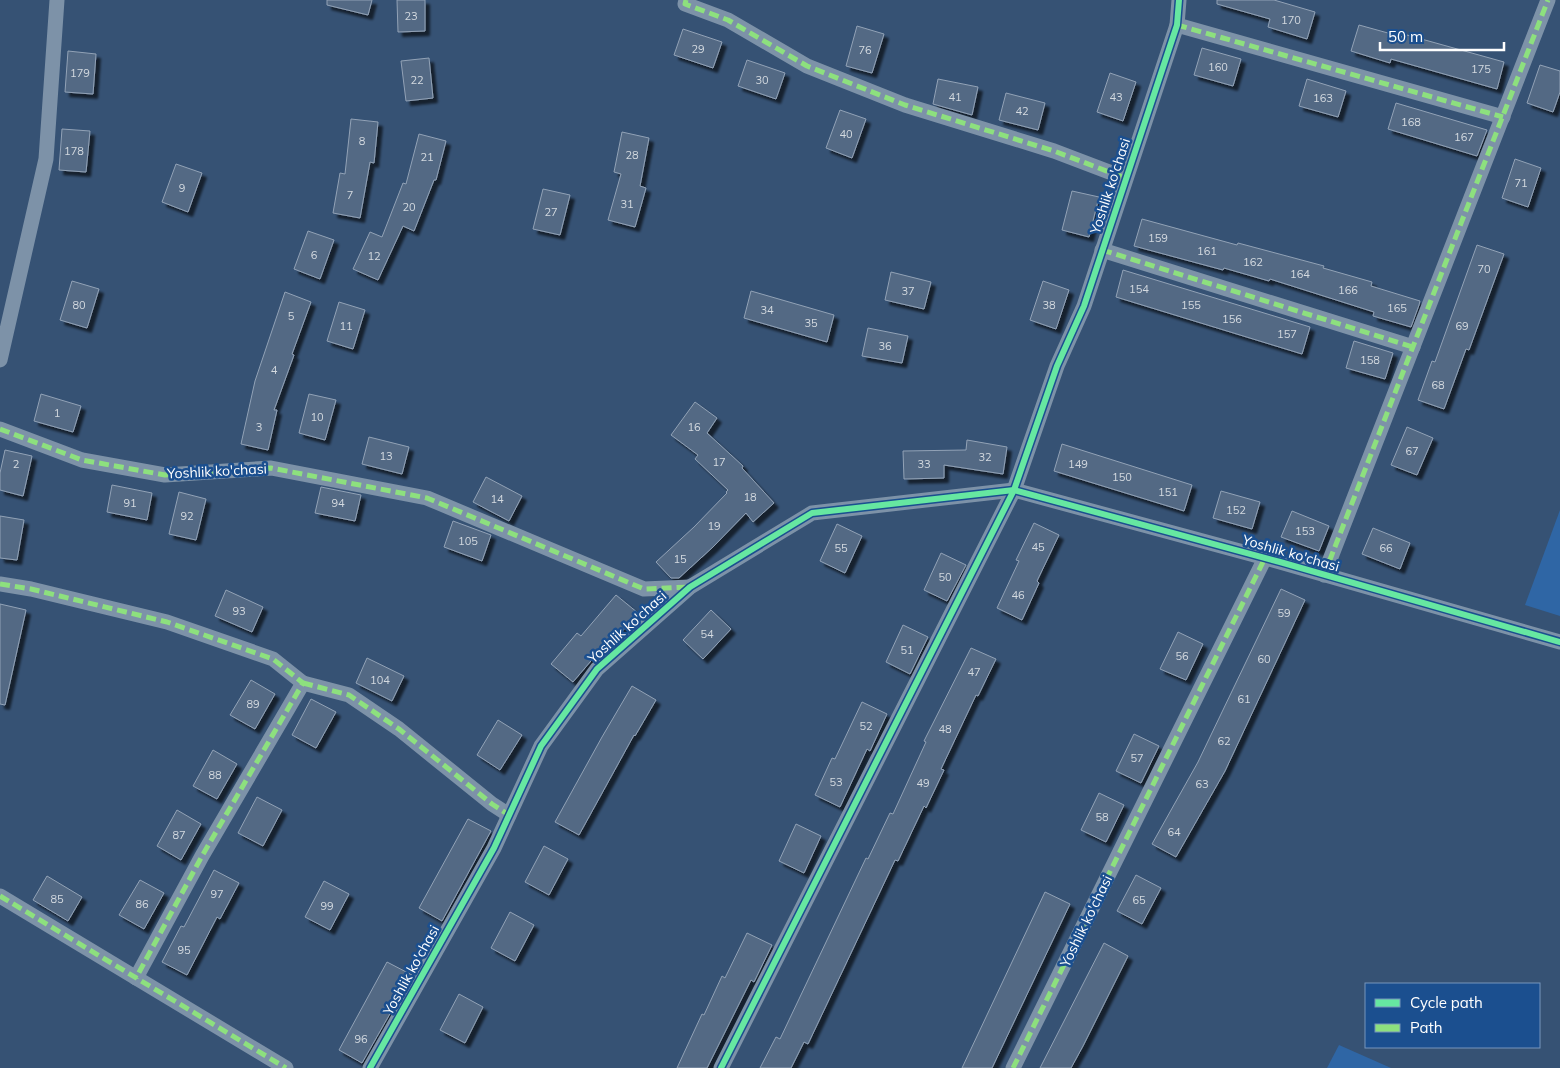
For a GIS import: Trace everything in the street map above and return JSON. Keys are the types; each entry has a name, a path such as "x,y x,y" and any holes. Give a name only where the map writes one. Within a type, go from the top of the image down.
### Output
{"street":[{"path":"0,360 46,159 57,0"},
{"name":"Yoshlik ko'chasi","path":"686,0 685,4 728,20 807,66 905,105 1054,151 1125,178"},
{"name":"Yoshlik ko'chasi","path":"721,1068 1014,490 1057,366 1084,306 1177,25 1179,0"},
{"name":"Yoshlik ko'chasi","path":"1324,575 1548,0"},
{"path":"1177,25 1503,117"},
{"name":"Yoshlik ko'chasi","path":"1102,250 1413,347"},
{"name":"Yoshlik ko'chasi","path":"0,429 82,460 164,475 271,468 427,498 644,589 690,587"},
{"name":"Yoshlik ko'chasi","path":"370,1068 494,848 541,746 597,669 690,587 812,513 1014,490 1266,558 1560,642"},
{"name":"Yoshlik ko'chasi","path":"1014,1068 1266,558"},
{"path":"0,584 31,588 166,622 273,659 303,683 349,695 399,729 492,804 510,815"},
{"path":"136,978 202,856 303,683"},
{"path":"0,896 286,1068"}],"shaded area":[{"path":"1560,510 1560,616 1525,605"},
{"path":"1339,1045 1391,1068 1327,1068"}],"building":[{"path":"327,0 372,0 368,15 327,5"},
{"path":"397,0 425,0 425,31 398,32"},
{"path":"1217,0 1274,0 1315,12 1307,39 1268,27 1270,19 1217,4"},
{"path":"1359,25 1406,38 1407,35 1504,62 1497,89 1391,59 1390,63 1351,51"},
{"path":"857,26 884,34 872,73 846,66"},
{"path":"683,29 722,42 713,68 674,55"},
{"path":"1202,48 1241,59 1233,86 1194,75"},
{"path":"68,51 96,54 93,94 65,92"},
{"path":"429,58 433,98 406,101 401,61"},
{"path":"747,60 785,73 776,99 738,86"},
{"path":"1540,65 1560,71 1560,92 1553,112 1527,103"},
{"path":"1110,73 1136,82 1123,121 1097,112"},
{"path":"938,79 978,87 972,115 933,104"},
{"path":"1307,79 1346,91 1338,117 1299,106"},
{"path":"1006,93 1045,103 1038,130 999,120"},
{"path":"1396,103 1487,130 1477,156 1388,129"},
{"path":"840,110 866,119 852,158 826,148"},
{"path":"351,119 378,122 374,163 370,162 360,218 333,213 340,173 345,174"},
{"path":"62,129 90,131 86,172 59,170"},
{"path":"622,132 649,138 640,186 646,188 635,227 608,220 621,174 614,172"},
{"path":"419,134 446,141 436,180 434,180 414,231 403,226 378,280 353,269 370,232 382,237 403,183 406,184"},
{"path":"1515,159 1541,168 1528,207 1502,198"},
{"path":"176,164 202,173 188,212 162,202"},
{"path":"543,189 570,195 560,235 533,229"},
{"path":"1072,191 1099,197 1089,237 1062,230"},
{"path":"1142,219 1324,266 1323,268 1372,282 1371,286 1420,301 1419,305 1411,327 1373,316 1374,312 1270,279 1269,281 1224,268 1223,270 1134,246"},
{"path":"308,231 334,240 320,279 294,269"},
{"path":"1477,245 1504,254 1469,350 1466,349 1444,409 1418,400 1432,361 1435,362"},
{"path":"1123,270 1310,327 1302,354 1116,297"},
{"path":"891,272 931,282 924,309 885,300"},
{"path":"72,281 99,289 87,328 60,320"},
{"path":"1043,281 1069,290 1056,329 1030,320"},
{"path":"751,291 834,315 827,342 744,318"},
{"path":"285,292 311,302 274,410 277,410 268,450 241,444 255,381"},
{"path":"339,302 365,310 353,349 327,341"},
{"path":"868,328 908,336 902,363 862,356"},
{"path":"1354,341 1393,353 1385,379 1346,368"},
{"path":"41,394 81,406 73,432 34,421"},
{"path":"309,394 336,400 325,440 299,433"},
{"path":"695,402 717,418 707,433 743,466 742,468 774,503 753,522 746,513 679,578 671,578 656,562 694,527 728,490 695,459 698,455 671,435"},
{"path":"1407,427 1433,438 1417,475 1391,465"},
{"path":"369,437 409,447 402,474 362,464"},
{"path":"967,440 1007,447 1003,474 944,465 944,478 904,479 903,451 966,450"},
{"path":"1062,444 1192,485 1184,511 1054,471"},
{"path":"5,450 32,456 23,496 0,490 0,473"},
{"path":"486,477 522,496 509,521 473,502"},
{"path":"112,485 152,493 147,520 107,512"},
{"path":"321,487 361,495 355,521 315,513"},
{"path":"1221,491 1260,502 1252,529 1213,518"},
{"path":"179,492 206,499 196,540 169,534"},
{"path":"1292,511 1329,526 1319,551 1281,537"},
{"path":"0,516 24,520 17,560 0,558"},
{"path":"453,521 491,535 482,561 444,547"},
{"path":"1034,523 1059,535 1037,581 1039,583 1022,620 997,608 1019,561 1016,560"},
{"path":"837,524 862,536 845,573 820,561"},
{"path":"1373,528 1410,543 1400,569 1362,554"},
{"path":"941,553 966,565 947,601 924,590"},
{"path":"1281,589 1305,600 1225,771 1176,857 1152,844 1198,762"},
{"path":"226,590 263,607 252,632 215,616"},
{"path":"616,595 638,613 612,643 608,641 573,682 551,664 577,633 581,636"},
{"path":"0,604 26,610 5,705 0,704"},
{"path":"711,610 731,629 703,659 683,640"},
{"path":"903,625 928,637 910,674 886,662"},
{"path":"1178,632 1203,644 1186,680 1160,669"},
{"path":"971,648 996,659 978,696 976,695 941,769 944,770 926,808 924,806 898,861 895,860 808,1044 804,1042 791,1068 760,1068 776,1037 780,1039 866,858 868,859 890,813 893,814 926,742 924,741"},
{"path":"367,658 404,676 392,701 356,683"},
{"path":"251,680 275,694 255,729 230,715"},
{"path":"632,686 656,700 634,735 579,835 555,822"},
{"path":"311,699 336,712 316,748 292,735"},
{"path":"862,702 887,714 870,751 867,749 840,807 815,795 832,758 835,759"},
{"path":"498,720 522,735 500,770 477,755"},
{"path":"1134,734 1159,746 1141,783 1116,771"},
{"path":"213,750 237,764 217,799 193,786"},
{"path":"1099,793 1124,805 1106,842 1081,830"},
{"path":"257,797 282,810 263,846 238,833"},
{"path":"177,810 201,824 181,860 157,846"},
{"path":"468,819 491,831 442,921 419,908"},
{"path":"796,824 821,836 804,873 779,861"},
{"path":"544,846 568,859 549,895 525,882"},
{"path":"214,870 239,883 220,919 217,917 187,975 162,962 181,926 184,927"},
{"path":"1136,875 1161,888 1142,924 1117,911"},
{"path":"47,876 82,897 68,921 33,900"},
{"path":"140,880 164,893 144,929 119,915"},
{"path":"324,881 349,894 330,930 305,917"},
{"path":"1045,892 1070,904 992,1068 962,1068"},
{"path":"510,912 534,925 515,961 491,948"},
{"path":"747,933 772,945 754,982 751,980 707,1068 677,1068 702,1014 704,1015 722,976 725,978"},
{"path":"1104,943 1128,956 1083,1046 1071,1068 1040,1068"},
{"path":"387,962 412,975 362,1063 339,1050"},
{"path":"459,994 483,1007 465,1043 440,1030"}],"marked path":[{"path":"686,0 685,4 728,20 807,66 905,105 1054,151 1125,178"},
{"path":"1324,575 1548,0"},
{"path":"1177,25 1503,117"},
{"path":"1102,250 1413,347"},
{"path":"0,429 82,460 165,475 271,468 427,498 644,589 690,587"},
{"path":"1013,1068 1265,558"},
{"path":"0,584 31,589 167,622 273,659 303,683 202,856 136,978"},
{"path":"303,683 349,695 399,729 492,804 509,815"},
{"path":"0,896 286,1068"}],"cycle path":[{"path":"721,1068 1014,490 1057,366 1084,306 1177,25 1179,0"},
{"path":"370,1068 494,848 541,746 597,669 690,587 812,513 1014,490 1280,562 1560,642"}]}
